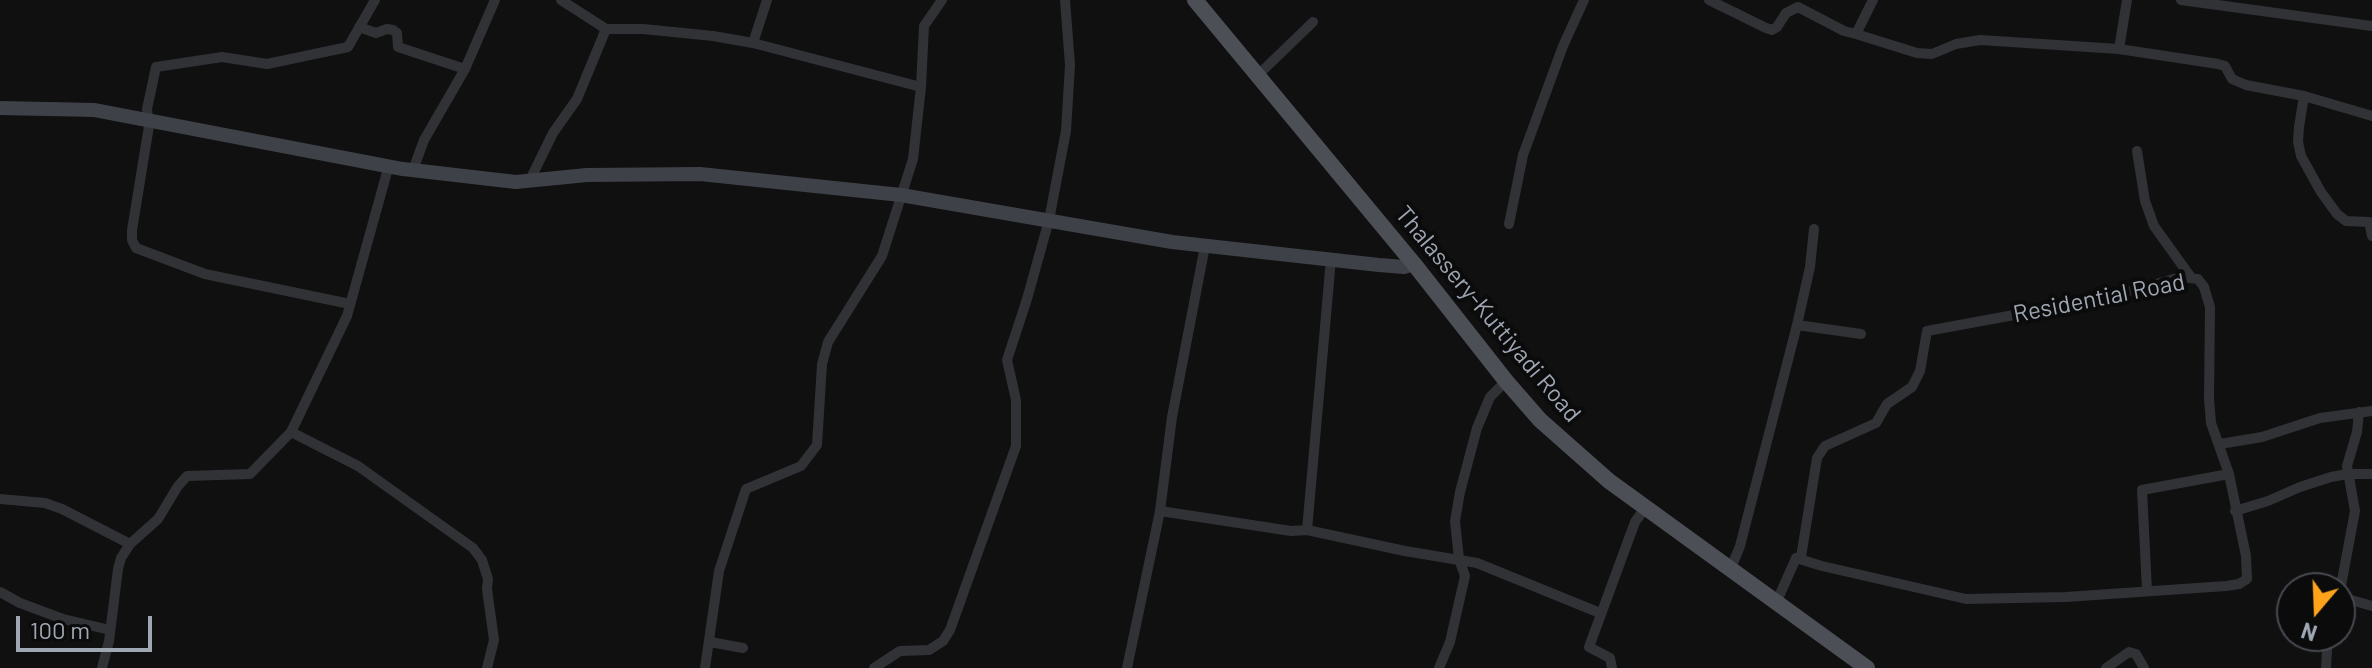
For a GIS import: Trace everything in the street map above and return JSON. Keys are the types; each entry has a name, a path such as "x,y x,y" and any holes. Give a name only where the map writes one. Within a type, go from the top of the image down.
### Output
{"main road":[{"name":"Thalassery-Kuttiyadi Road","path":"1195,0 1414,264 1506,381 1569,447 1645,508 1867,668"},
{"path":"0,108 95,110 413,170 516,182 587,175 700,174 901,195 1172,242 1393,267 1414,264"}],"street":[{"path":"350,304 205,274 136,248 132,230 149,126 147,109 156,67 222,57 267,64 348,47 375,0"},
{"path":"413,170 424,140 465,69 495,0"},
{"path":"561,0 606,29 643,29 753,43 921,87"},
{"path":"753,43 767,0"},
{"path":"705,668 719,571 746,489 801,466 817,445 822,364 828,342 882,256 913,159 924,26 942,0"},
{"path":"874,668 900,651 929,650 943,641 950,630 1016,446 1016,400 1007,360 1049,220 1066,131 1070,65 1065,0"},
{"path":"1509,224 1523,155 1563,46 1584,0"},
{"path":"1709,0 1772,30 1789,10 1798,7 1844,31 1917,53 1932,54 1956,44 1980,40 2119,49 2218,64 2225,66 2232,79 2246,85 2304,96 2372,116"},
{"path":"1856,34 1873,0"},
{"path":"2119,49 2127,0"},
{"path":"2181,0 2372,26"},
{"path":"1257,76 1313,22"},
{"path":"359,27 376,33 393,30 397,33 398,47 465,69"},
{"path":"530,180 553,133 577,99 606,29"},
{"path":"2304,96 2298,142 2301,156 2337,214 2346,221 2369,222 2372,236"},
{"path":"2137,151 2145,201 2154,226 2165,245 2198,276"},
{"path":"102,668 118,569 130,544 158,519 187,476 250,474 291,432 337,339 350,304 389,165"},
{"path":"1731,568 1740,546 1797,325 1810,267 1814,229"},
{"path":"1127,668 1160,511 1172,417 1205,246"},
{"path":"1307,530 1331,259"},
{"name":"Residential Road","path":"1801,557 1817,458 1825,446 1876,423 1887,404 1912,387 1920,371 1927,331 2101,299 2170,279 2198,276 2208,295 2210,307 2211,423 2229,474 2246,556 2247,579 2226,586 2147,591"},
{"path":"1797,325 1861,334"},
{"path":"1439,668 1450,642 1462,589 1464,571 1459,559 1455,521 1460,492 1477,428 1490,397 1506,381"},
{"path":"2220,444 2262,437 2320,418 2372,411"},
{"path":"2344,572 2355,511 2348,474 2349,453 2357,432 2359,412"},
{"path":"291,432 358,466 473,548 482,560 488,579 494,640 487,668"},
{"path":"1777,601 1792,562 1801,557 1822,566 1966,599 2066,597 2147,591 2142,490 2229,474"},
{"path":"2235,511 2300,487 2348,474 2372,474"},
{"path":"0,499 45,503 130,544"},
{"path":"1612,668 1610,658 1589,647 1635,522 1645,508"},
{"path":"1160,511 1291,531 1307,530 1459,559 1500,571 1600,613"},
{"path":"0,592 63,619 110,630"},
{"path":"710,642 743,648"},
{"path":"2106,668 2129,652 2136,654 2144,668"}]}
